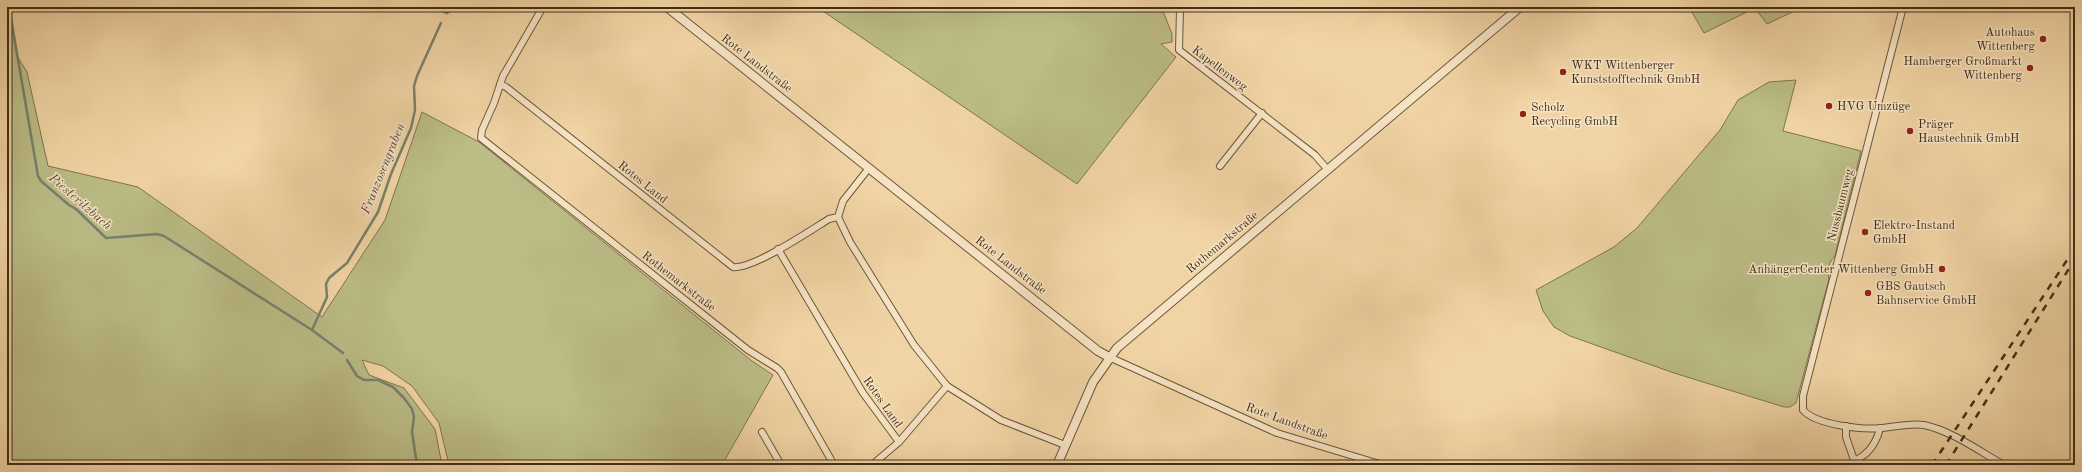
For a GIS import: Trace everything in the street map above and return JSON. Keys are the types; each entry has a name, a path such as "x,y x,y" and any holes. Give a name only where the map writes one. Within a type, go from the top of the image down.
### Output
{"street":[{"path":"500,84 511,60 543,7"},
{"name":"Rote Landstraße","path":"667,7 1098,351 1277,433 1383,465"},
{"name":"Rothemarkstraße","path":"1057,465 1089,390 1109,356 1141,325 1328,170 1520,7"},
{"name":"Nussbaumweg","path":"1846,426 1810,416 1803,410 1802,401 1903,7"},
{"name":"Kapellenweg","path":"1180,9 1179,50 1315,155 1328,170"},
{"name":"Rothemarkstraße","path":"500,84 494,103 482,130 481,138 748,350 777,368 781,372 834,465"},
{"name":"Rotes Land","path":"500,84 506,87 729,265 741,267 778,249 829,219 838,217"},
{"path":"1220,166 1262,113"},
{"path":"869,168 843,201 838,217 850,242 914,345 948,386 1000,420 1065,445"},
{"name":"Rotes Land","path":"778,249 863,393 899,442"},
{"path":"872,465 899,442 948,386"},
{"path":"1880,428 1877,438 1870,449 1853,463 1846,437 1846,426 1880,428 1913,424 1931,427 1961,441 2003,465"},
{"path":"762,432 782,465"}],"green space":[{"path":"7,7 9,7 10,11 17,56 27,72 48,166 138,187 322,317 385,220 422,112 479,142 752,361 773,375 722,465 449,465 439,423 412,386 383,366 362,360 369,375 404,388 435,429 442,465 7,465"},
{"path":"817,7 1182,7 1178,10 1173,8 1163,11 1172,34 1172,42 1161,44 1176,57 1077,184"},
{"path":"1689,7 1803,7 1767,24 1755,8 1704,33"},
{"path":"1796,80 1783,131 1861,151 1835,256 1829,267 1829,279 1796,403 1790,407 1784,407 1674,373 1570,336 1554,327 1543,311 1536,290 1614,247 1637,228 1720,130 1738,100 1769,82"}],"waterway":[{"name":"Piesteritzbach","path":"9,7 38,176 41,181 69,205 76,209 106,238 157,234 164,236 312,330 343,353"},
{"name":"Franzosengraben","path":"434,7 447,13 456,7"},
{"name":"Franzosengraben","path":"312,330 327,297 326,284 329,278 347,263 378,212 391,174 411,128 415,110 414,86 417,76 441,23"},
{"name":"Piesteritzbach","path":"347,360 357,376 364,380 378,380 393,387 412,409 414,417 412,432 417,465"}],"railway":[{"path":"1932,465 2075,248"},
{"path":"1946,465 2075,259"}],"place":[{"name":"Autohaus Wittenberg","path":"2043,39"},
{"name":"Hamberger Großmarkt Wittenberg","path":"2030,68"},
{"name":"WKT Wittenberger Kunststofftechnik GmbH","path":"1563,72"},
{"name":"HVG Umzüge","path":"1829,106"},
{"name":"Scholz Recycling GmbH","path":"1523,114"},
{"name":"Präger Haustechnik GmbH","path":"1910,131"},
{"name":"Elektro-Instand GmbH","path":"1865,232"},
{"name":"AnhängerCenter Wittenberg GmbH","path":"1942,269"},
{"name":"GBS Gautsch Bahnservice GmbH","path":"1868,293"}]}
